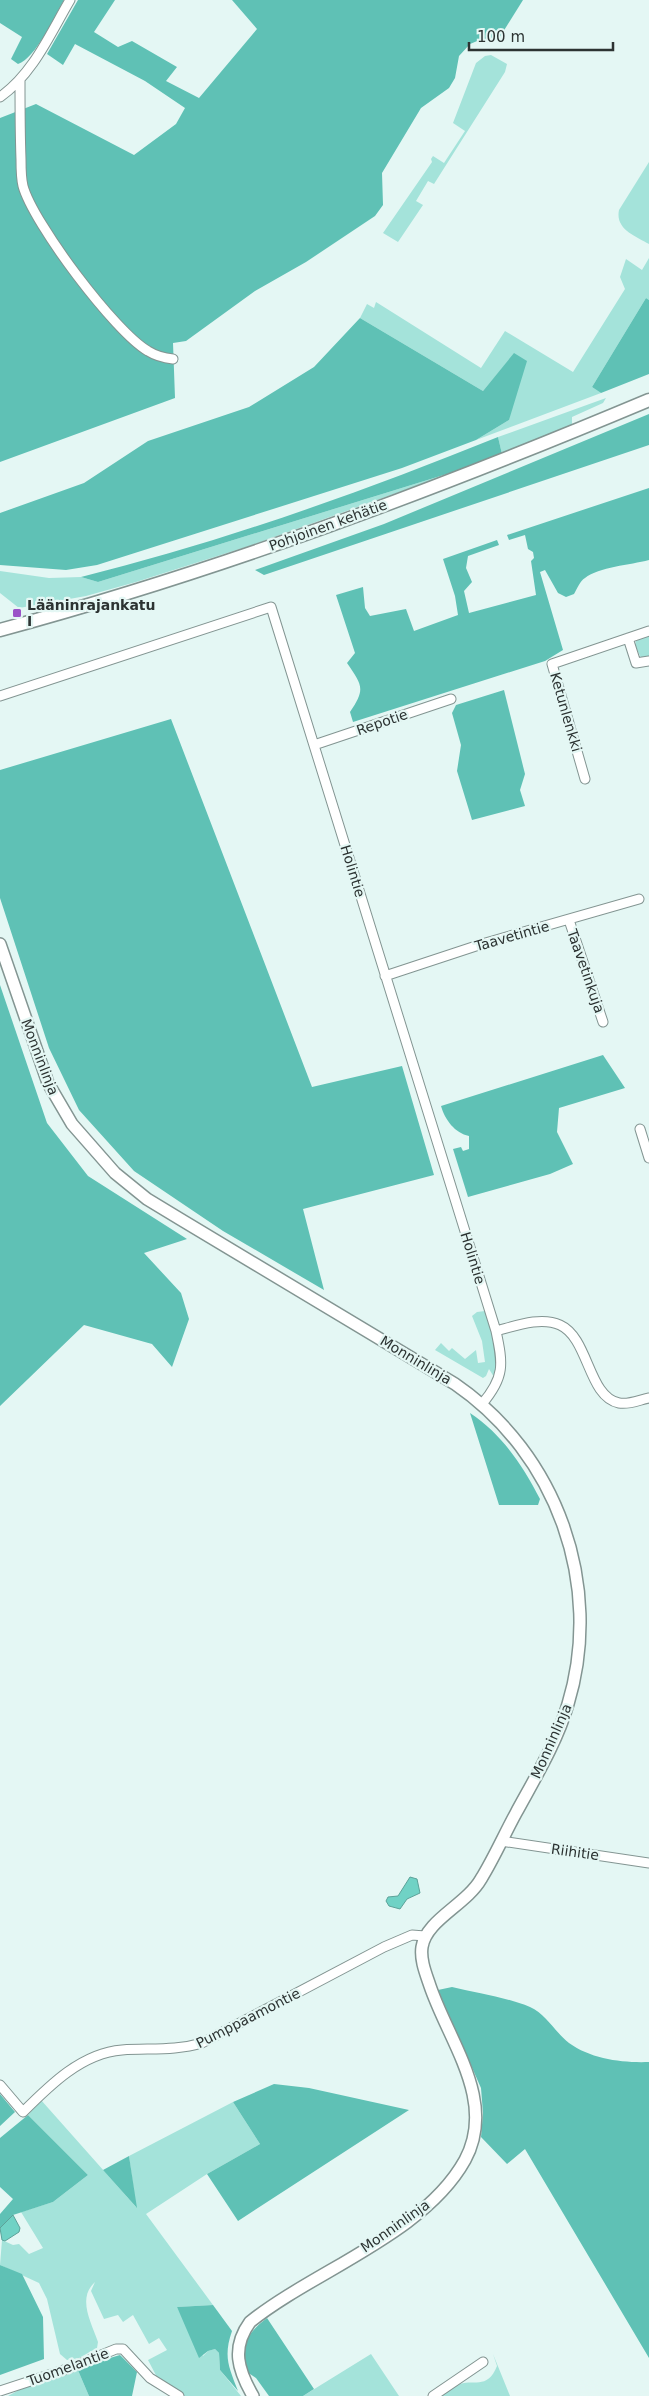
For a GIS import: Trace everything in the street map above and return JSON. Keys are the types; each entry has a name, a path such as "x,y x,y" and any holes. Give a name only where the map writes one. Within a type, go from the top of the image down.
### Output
{"main road":[{"name":"Pohjoinen kehätie","path":"0,630 143,588 358,515 506,459 649,400"}],"street":[{"path":"0,98 20,80 33,64 70,0"},
{"path":"20,80 22,185 31,207 46,233 64,257 103,307 129,336 147,351 161,357 173,359"},
{"name":"Holintie","path":"0,696 271,607 496,1331 501,1354 501,1373 494,1390 482,1404"},
{"name":"Ketunlenkki","path":"585,779 552,664 649,631"},
{"path":"628,638 636,663 649,661"},
{"name":"Repotie","path":"314,745 451,699"},
{"name":"Taavetintie","path":"385,976 482,944 639,900"},
{"name":"Taavetinkuja","path":"568,920 603,1022"},
{"name":"Monninlinja","path":"0,944 48,1082 72,1124 115,1173 164,1209 433,1370 482,1404 506,1429 529,1458 556,1505 567,1533 576,1567 581,1606 581,1633 576,1671 564,1718 548,1753 471,1894 432,1926 425,1936 422,1954 429,1984 469,2078 475,2099 476,2128 470,2147 465,2159 444,2189 410,2219 250,2322 239,2342 237,2358 242,2375 254,2396"},
{"path":"640,1129 649,1158"},
{"path":"496,1331 537,1322 560,1325 576,1339 600,1389 607,1397 617,1403 627,1403 649,1398"},
{"name":"Riihitie","path":"501,1841 649,1863"},
{"name":"Pumppaamontie","path":"0,2086 23,2112 61,2077 93,2057 122,2050 170,2049 202,2042 384,1947 412,1935 425,1936"},
{"name":"Tuomelantie","path":"0,2391 67,2369 116,2349 123,2349 150,2378 179,2396"},
{"path":"433,2396 484,2362"}],"shaded area":[{"path":"0,0 64,0 38,46 25,60 18,64 11,59 22,37 0,23"},
{"path":"78,0 115,0 94,32 118,47 132,41 177,67 166,81 199,98 257,29 232,0 523,0 498,40 482,39 470,44 459,56 455,78 449,88 421,108 382,173 383,205 375,216 306,262 255,291 186,341 173,343 175,398 0,462 0,118 36,104 134,155 176,124 185,108 145,81 75,44 63,65 47,54"},
{"path":"491,55 507,64 505,72 434,184 428,181 416,201 423,205 398,242 383,233 432,162 433,156 444,163 465,131 453,123 476,63 485,56"},
{"path":"649,162 649,244 632,235 623,227 620,222 619,210"},
{"path":"649,258 649,300 646,298 592,387 601,393 476,440 509,420 514,354 483,391 360,318 367,304 374,308 376,302 481,368 505,331 573,372 625,289 620,277 626,259 642,270"},
{"path":"646,298 649,300 649,374 601,393 592,387"},
{"path":"360,318 483,391 514,353 527,361 509,420 476,440 402,468 97,565 66,570 0,565 0,513 84,483 148,441 249,407 314,367"},
{"path":"606,398 603,403 572,417 572,426 502,454 498,437"},
{"path":"649,414 649,445 264,575 255,570 384,524"},
{"path":"498,437 502,454 463,469 98,582 81,577 239,532 395,477"},
{"path":"463,469 252,545 86,596 19,608 0,593 0,571 49,578 81,577 98,582"},
{"path":"649,488 649,560 591,574 582,581 574,594 566,597 558,593 545,570 540,572 563,650 545,661 353,722 350,712 358,698 360,687 359,682 347,663 355,653 336,595 363,587 365,608 370,616 406,609 414,631 458,615 455,596 443,559 497,540 499,545 468,556 466,568 472,582 464,591 469,613 536,595 531,561 534,558 533,552 528,549 525,535 509,540 507,535"},
{"path":"649,635 649,657 641,658 635,645 636,641"},
{"path":"504,690 525,774 520,790 525,806 472,820 457,771 461,745 452,713 456,705"},
{"path":"171,719 312,1087 402,1066 434,1175 303,1209 324,1290 223,1231 134,1171 79,1110 49,1048 0,898 0,770"},
{"path":"0,985 47,1123 88,1176 187,1239 144,1253 181,1293 189,1319 172,1367 152,1344 84,1325 0,1406"},
{"path":"603,1055 625,1088 559,1108 557,1132 573,1164 550,1174 468,1197 453,1149 461,1147 463,1151 469,1149 469,1136 459,1132 451,1125 441,1106"},
{"path":"485,1311 493,1335 496,1369 494,1377 489,1369 483,1378 435,1350 441,1343 449,1351 452,1348 465,1359 476,1350 478,1363 485,1362 482,1341 472,1316 477,1312"},
{"path":"470,1413 492,1431 511,1452 540,1499 538,1505 499,1505"},
{"path":"410,1877 417,1879 420,1893 407,1899 400,1909 389,1906 386,1901 388,1897 398,1896"},
{"path":"452,1987 501,1998 530,2007 541,2014 564,2039 587,2053 618,2061 649,2062 649,2358 525,2149 507,2164 481,2137 483,2113 481,2088 438,1990"},
{"path":"274,2084 309,2088 409,2110 238,2221 207,2174 260,2144 233,2102"},
{"path":"0,2094 15,2112 0,2126"},
{"path":"41,2100 136,2207 129,2156 233,2102 260,2144 207,2174 146,2214 213,2305 177,2307 203,2356 208,2351 215,2349 219,2353 220,2370 241,2396 182,2396 160,2383 148,2360 167,2350 159,2338 149,2344 133,2315 123,2322 118,2315 104,2319 91,2291 95,2282 87,2295 86,2303 89,2318 98,2342 97,2348 79,2358 67,2360 60,2354 47,2299 39,2283 0,2265 2,2240 13,2245 19,2244 29,2254 43,2248 21,2212 53,2202 88,2175 28,2115"},
{"path":"28,2115 88,2175 53,2202 13,2215 0,2228 0,2214 13,2199 0,2187 0,2138"},
{"path":"129,2156 137,2208 103,2170"},
{"path":"13,2215 20,2228 19,2232 5,2241 2,2240 0,2228"},
{"path":"0,2265 22,2274 43,2317 44,2359 0,2375"},
{"path":"213,2305 232,2331 229,2340 228,2362 238,2391 220,2370 219,2353 215,2349 208,2351 199,2358 177,2307"},
{"path":"267,2318 314,2389 303,2396 269,2396 256,2378 247,2372 244,2355 246,2341 254,2330"},
{"path":"371,2354 399,2396 303,2396"},
{"path":"493,2354 510,2396 440,2396 457,2385 489,2379 497,2366"},
{"path":"120,2355 137,2372 132,2396 89,2396 77,2368"},
{"path":"77,2368 89,2396 8,2396 19,2390"}],"place":[{"name":"Lääninrajankatu I","path":"17,613"}]}
